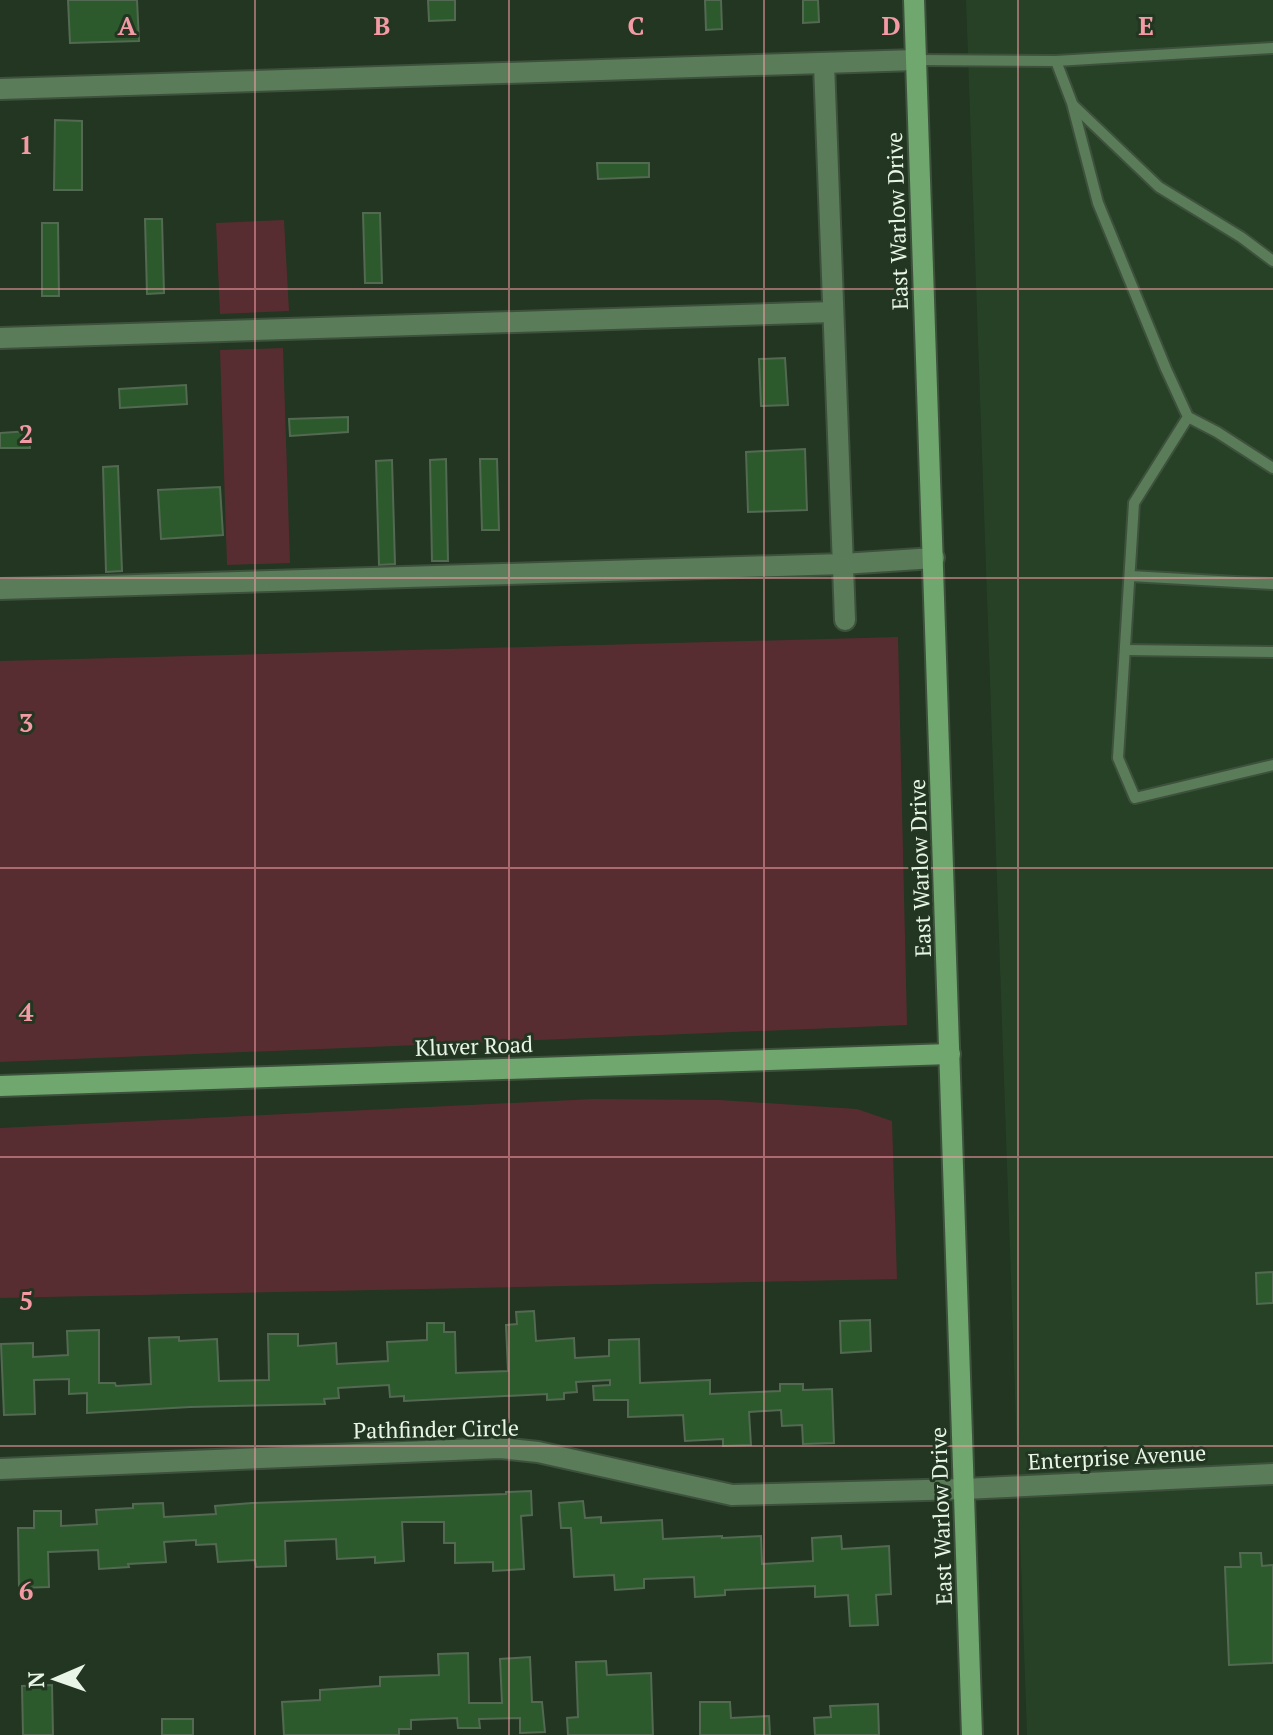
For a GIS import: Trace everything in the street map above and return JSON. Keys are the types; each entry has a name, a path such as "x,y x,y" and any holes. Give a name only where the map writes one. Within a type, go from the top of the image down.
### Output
{"street":[{"name":"East Warlow Drive","path":"914,0 972,1735"},
{"path":"0,89 916,60"},
{"path":"824,64 845,620"},
{"path":"0,338 833,312"},
{"path":"0,589 843,564 934,558"},
{"name":"Kluver Road","path":"0,1086 950,1054"},
{"name":"Pathfinder Circle","path":"0,1469 500,1448 538,1452 732,1495 964,1489"},
{"name":"Enterprise Avenue","path":"964,1489 1273,1474"}],"lane":[{"path":"916,60 1056,61 1273,48"},
{"path":"1056,61 1072,103 1098,203 1188,417 1273,468"},
{"path":"1072,103 1159,187 1241,237 1273,261"},
{"path":"1188,417 1134,503 1118,758 1135,798 1273,765"},
{"path":"1130,576 1273,584"},
{"path":"1126,650 1273,652"}],"shaded area":[{"path":"966,0 1273,0 1273,1735 1027,1735"},
{"path":"284,220 289,311 220,314 216,223"},
{"path":"283,348 290,563 227,565 220,350"},
{"path":"898,637 907,1025 0,1062 0,661"},
{"path":"593,1099 720,1100 857,1109 892,1121 897,1279 0,1298 0,1128"}],"building":[{"path":"68,0 137,0 139,41 70,43"},
{"path":"428,0 455,0 455,20 429,21"},
{"path":"705,0 721,0 722,29 706,30"},
{"path":"803,0 818,0 819,22 803,23"},
{"path":"55,120 82,121 82,190 54,190"},
{"path":"597,163 649,163 649,177 598,179"},
{"path":"363,213 380,213 382,283 365,283"},
{"path":"145,219 162,219 164,293 147,294"},
{"path":"42,223 58,223 59,296 42,296"},
{"path":"785,358 788,405 761,406 759,359"},
{"path":"186,385 187,404 120,408 119,389"},
{"path":"348,417 348,432 290,436 289,419"},
{"path":"29,431 30,448 0,448 0,433"},
{"path":"805,449 807,510 748,512 746,452"},
{"path":"446,459 448,561 432,561 430,460"},
{"path":"480,459 497,459 499,530 482,530"},
{"path":"392,460 395,564 379,565 376,461"},
{"path":"118,466 122,571 106,572 103,467"},
{"path":"220,487 223,535 161,539 158,490"},
{"path":"1273,1272 1273,1303 1257,1304 1256,1273"},
{"path":"534,1311 536,1341 574,1338 575,1358 609,1356 609,1340 639,1339 640,1383 710,1380 710,1394 780,1391 780,1384 803,1384 803,1390 832,1389 834,1443 803,1444 802,1425 782,1426 781,1410 749,1412 751,1445 723,1446 723,1439 685,1441 683,1415 628,1417 628,1400 594,1400 593,1386 610,1385 610,1380 576,1382 577,1392 564,1393 564,1399 547,1400 547,1394 404,1401 404,1396 390,1397 389,1385 338,1388 339,1398 324,1399 325,1404 87,1413 87,1393 69,1394 69,1379 34,1380 35,1414 4,1415 1,1344 33,1343 33,1357 68,1355 67,1331 99,1330 99,1383 115,1383 116,1386 151,1384 149,1338 179,1337 179,1341 217,1339 219,1381 269,1380 268,1334 298,1334 298,1346 336,1343 337,1364 388,1361 387,1342 427,1340 427,1323 444,1323 444,1332 455,1332 456,1373 508,1371 506,1325 517,1324 516,1312"},
{"path":"870,1320 871,1351 841,1353 840,1321"},
{"path":"531,1491 532,1515 521,1516 524,1569 493,1571 493,1562 455,1563 455,1543 444,1543 444,1522 402,1522 404,1561 375,1563 375,1557 337,1559 336,1539 285,1541 286,1566 256,1567 255,1560 218,1562 216,1544 196,1545 196,1540 164,1542 166,1562 128,1564 129,1567 99,1569 98,1550 48,1552 49,1587 19,1588 18,1528 34,1528 34,1511 61,1511 61,1526 97,1524 96,1510 133,1508 133,1504 163,1503 164,1517 216,1514 215,1506 252,1503"},
{"path":"583,1501 585,1518 601,1517 601,1523 662,1520 663,1539 761,1536 762,1564 813,1561 812,1538 841,1536 842,1549 889,1546 891,1594 876,1595 878,1625 850,1626 848,1595 815,1597 815,1586 725,1590 725,1595 695,1597 694,1577 644,1579 644,1588 615,1590 614,1575 574,1577 571,1528 561,1528 559,1503"},
{"path":"1240,1553 1261,1553 1262,1566 1273,1565 1273,1663 1229,1665 1225,1567 1241,1567"},
{"path":"468,1653 469,1703 502,1703 500,1659 530,1657 532,1702 542,1702 545,1732 520,1733 520,1718 479,1719 480,1728 458,1728 457,1718 411,1720 411,1729 399,1729 399,1735 284,1735 282,1702 320,1700 320,1690 380,1686 380,1677 439,1675 438,1654"},
{"path":"606,1661 607,1675 651,1673 653,1735 568,1735 567,1718 578,1717 576,1662"},
{"path":"52,1685 53,1735 23,1735 22,1686"},
{"path":"700,1702 730,1702 731,1718 769,1716 770,1735 700,1735"},
{"path":"878,1704 879,1735 815,1735 814,1718 831,1717 830,1706"},
{"path":"162,1719 193,1719 193,1735 162,1735"}]}
